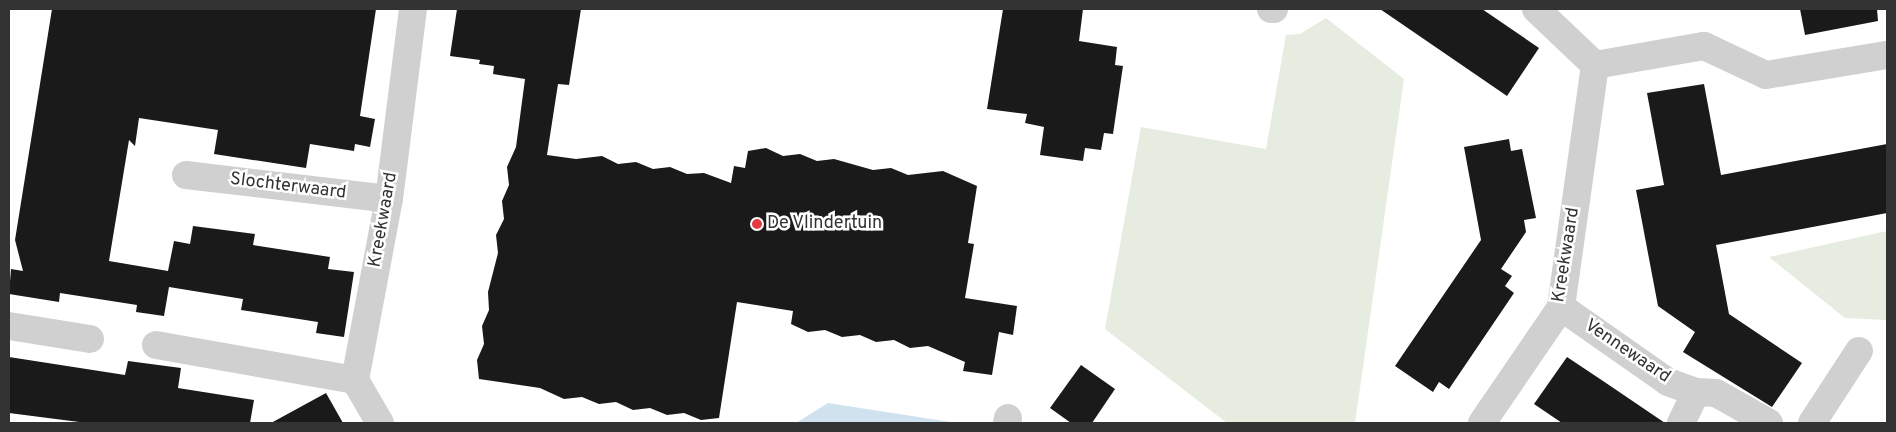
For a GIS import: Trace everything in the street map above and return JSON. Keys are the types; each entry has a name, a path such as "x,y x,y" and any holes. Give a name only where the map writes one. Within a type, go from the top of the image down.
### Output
{"street":[{"name":"Kreekwaard","path":"355,380 389,199 413,9"},
{"path":"1547,13 1595,65 1704,46 1766,76 1887,55"},
{"name":"Kreekwaard","path":"1482,423 1561,307 1595,65"},
{"name":"Slochterwaard","path":"186,175 389,199"},
{"name":"Vennewaard","path":"1561,307 1668,382 1696,392 1716,393 1769,423"},
{"path":"9,326 90,339"},
{"path":"156,345 355,380 380,423"},
{"path":"1812,423 1859,350"},
{"path":"1681,423 1696,392"}],"shaded area":[{"path":"1326,18 1404,79 1355,423 1227,423 1105,329 1141,127 1266,149 1286,35 1300,34"},
{"path":"1887,231 1887,320 1845,318 1769,257"}],"water":[{"path":"828,403 957,423 796,423"}],"building":[{"path":"52,9 376,9 360,116 375,119 370,147 355,144 354,151 310,144 306,168 214,154 218,130 139,118 135,146 129,140 109,261 168,271 174,241 190,244 193,226 255,234 253,245 330,257 328,269 354,272 344,337 316,333 318,322 241,310 243,299 169,287 164,316 136,312 137,305 60,293 59,302 9,294 11,269 23,271 15,240"},
{"path":"457,9 581,9 569,85 558,84 547,155 576,159 602,156 618,164 636,162 653,169 670,167 687,174 704,173 731,183 734,166 745,168 748,151 766,148 783,156 800,154 817,161 834,159 873,170 891,168 908,175 943,171 977,186 968,243 974,244 965,298 1017,306 1013,335 999,332 992,375 963,371 965,362 928,346 910,348 894,340 876,342 860,335 842,337 825,330 808,332 791,324 793,311 737,302 719,418 701,420 684,413 667,415 650,408 633,410 616,402 599,404 582,397 564,399 540,388 479,379 477,360 484,344 482,326 489,310 488,292 498,253 496,235 504,219 502,201 509,185 507,167 516,147 525,79 493,74 494,66 479,64 480,60 450,56"},
{"path":"1003,9 1083,9 1079,41 1117,47 1115,65 1123,66 1113,134 1104,133 1101,150 1085,148 1083,161 1040,155 1044,127 1025,123 1027,114 987,109"},
{"path":"1380,9 1482,9 1539,48 1507,96"},
{"path":"1800,9 1877,9 1878,21 1805,35"},
{"path":"1704,84 1721,175 1887,144 1887,213 1716,245 1729,314 1802,363 1772,407 1683,352 1695,332 1658,306 1636,190 1664,185 1647,93"},
{"path":"1509,139 1511,151 1522,149 1536,218 1524,220 1526,232 1501,269 1512,276 1505,286 1514,293 1449,389 1439,382 1433,392 1395,366 1481,240 1464,147"},
{"path":"9,357 125,375 128,361 181,368 178,388 254,400 250,423 87,423 9,413"},
{"path":"1567,357 1665,423 1562,423 1534,404"},
{"path":"1081,365 1115,389 1092,423 1071,423 1050,408"},
{"path":"326,393 343,423 271,423"}],"place":[{"name":"De Vlindertuin","path":"757,224"}]}
